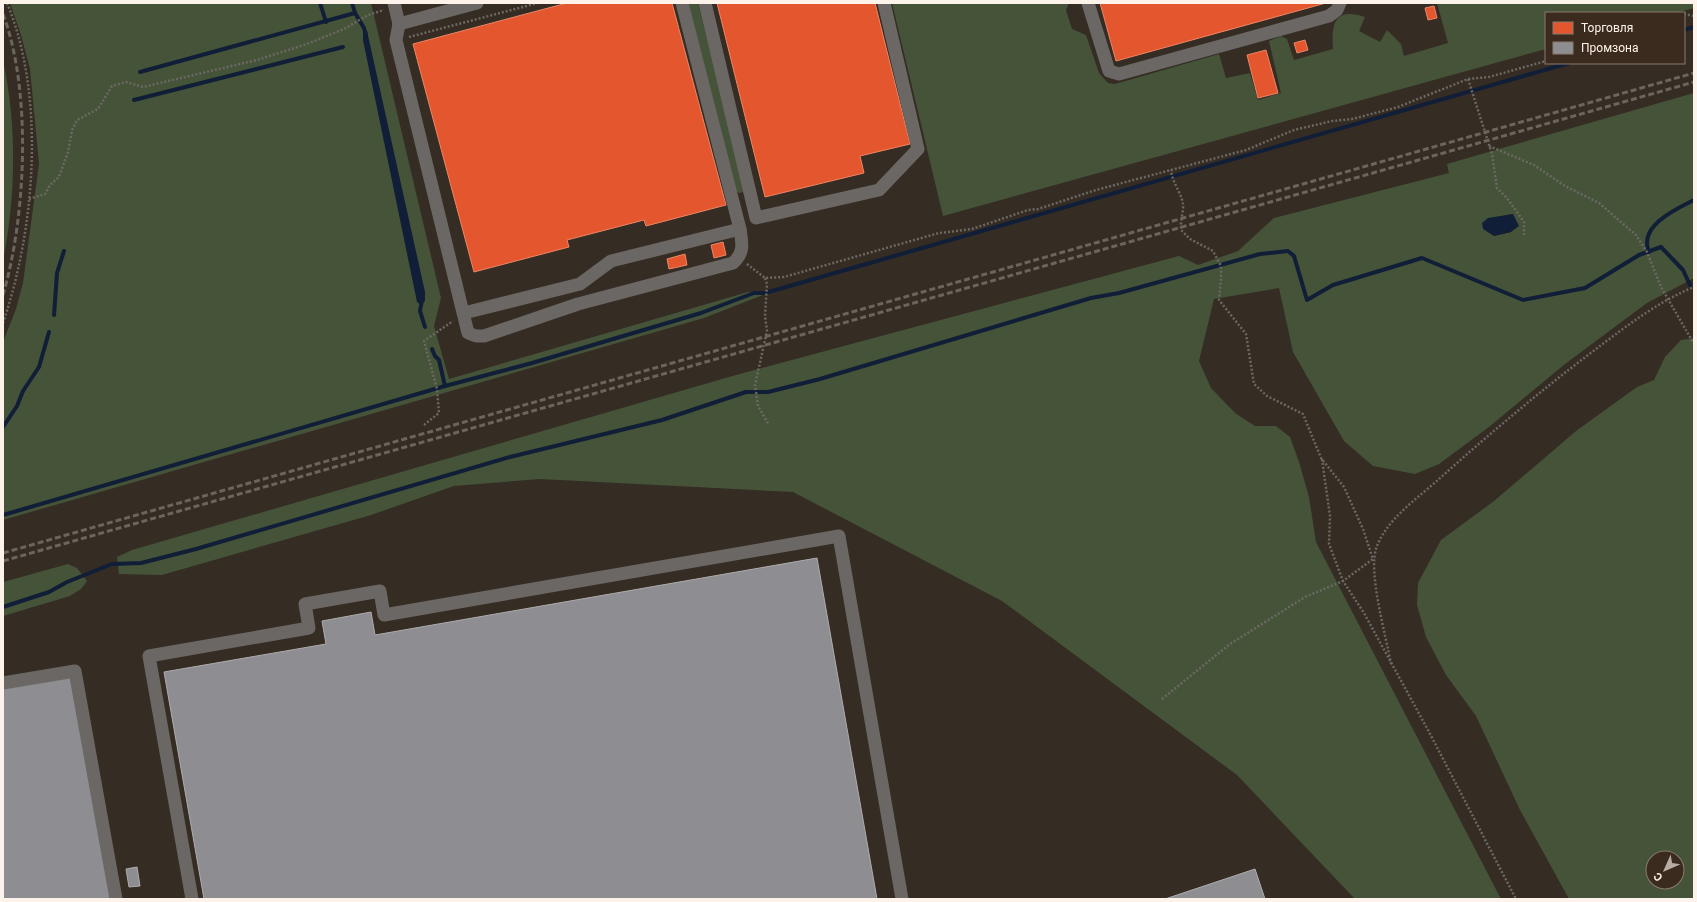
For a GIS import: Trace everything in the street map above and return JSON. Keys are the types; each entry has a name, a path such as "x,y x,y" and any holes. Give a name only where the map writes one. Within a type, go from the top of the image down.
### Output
{"lane":[{"path":"394,3 399,24 396,40 468,333 476,336 484,336 578,304 733,263 740,257 743,248 740,229 682,3"},
{"path":"399,24 477,3"},
{"path":"705,3 756,218 878,190 918,149 884,3"},
{"path":"1088,3 1109,71 1119,74 1330,16 1337,10 1340,3"},
{"path":"464,314 580,284 610,261 740,229"},
{"path":"192,899 149,656 309,628 304,604 327,600 380,591 384,615 839,536 902,899"},
{"path":"3,683 75,670 116,899"}],"path":[{"path":"3,324 22,258 29,199 32,153 27,85 22,52 7,3"},
{"path":"396,40 538,3"},
{"path":"29,199 45,194 50,185 59,177 68,152 72,130 77,120 98,109 112,86 126,82 144,87 257,60 313,42 382,10"},
{"path":"764,278 784,277 939,233 972,229 998,221 1008,215 1246,150 1294,130 1332,121 1352,119 1398,107 1468,79 1489,77 1545,61"},
{"path":"1468,79 1492,154 1497,188 1507,198 1524,222 1524,235"},
{"path":"1489,146 1534,165 1565,186 1606,207 1623,225 1636,235 1647,252 1660,286 1694,344"},
{"path":"1171,170 1172,177 1183,205 1180,219 1181,230 1190,239 1213,251 1221,266 1222,279 1219,300 1233,320 1246,334 1254,384 1267,396 1303,414 1321,458 1330,516 1329,544 1343,581 1364,613 1428,730 1516,899"},
{"path":"748,265 764,278 767,284 765,310 767,331 755,385 758,406 769,425"},
{"path":"1162,699 1230,644 1305,597 1343,581 1373,559 1378,544 1392,523 1492,432 1610,339 1658,306 1694,287"},
{"path":"424,425 439,413 437,389 424,341 464,314"},
{"path":"1321,458 1344,487 1363,529 1373,559 1381,618 1391,664"}],"green space":[{"path":"10,3 371,3 441,298 434,326 449,379 748,292 761,291 763,295 704,318 3,520 3,342 16,309 23,283 39,164 30,69 21,35"},
{"path":"686,3 698,3 744,187 744,191 740,193 736,192"},
{"path":"892,3 1069,3 1066,10 1072,29 1086,35 1099,73 1108,83 1115,84 1219,54 1226,78 1250,73 1258,100 1281,93 1269,41 1281,36 1287,39 1294,60 1333,49 1334,25 1341,16 1347,14 1355,14 1365,17 1359,31 1380,42 1387,30 1401,44 1404,56 1448,43 1437,3 1694,3 1694,8 1680,12 1545,12 1545,49 943,216"},
{"path":"3,60 11,110 13,160 10,211 3,261"},
{"path":"1694,93 1694,278 1647,303 1565,364 1489,427 1439,464 1415,474 1373,466 1344,441 1293,352 1279,288 1214,299 1199,361 1211,388 1235,413 1255,426 1276,426 1290,437 1309,497 1316,542 1501,899 1355,899 1237,775 1002,601 793,492 540,479 454,486 371,515 162,575 119,574 117,557 132,550 736,375 1179,256 1198,265 1238,251 1274,218 1449,173 1447,164","holes":["1513,214 1511,232 1493,236 1503,216"]},
{"path":"1694,338 1694,899 1569,899 1520,810 1476,716 1446,675 1426,637 1417,605 1418,583 1441,540 1494,501 1576,431 1637,387 1654,380 1665,357 1681,340"},
{"path":"68,564 77,568 87,581 81,589 70,596 3,616 3,582"}],"water":[{"path":"363,30 367,31 425,292 425,301 421,305 417,302 363,40"},
{"path":"1513,214 1519,226 1511,232 1494,236 1483,229 1482,223 1488,218"}],"building: Торговля":[{"path":"567,3 672,3 726,205 646,226 644,220 567,240 569,247 474,272 413,44"},
{"path":"717,3 875,3 910,144 860,156 864,173 765,197"},
{"path":"1100,3 1326,3 1116,61"},
{"path":"1434,6 1437,18 1428,20 1425,8"},
{"path":"1305,40 1308,50 1297,53 1294,43"},
{"path":"1266,50 1278,93 1258,98 1247,55"},
{"path":"723,242 726,255 714,258 711,245"},
{"path":"685,254 687,265 669,269 667,259"}],"building: Промзона":[{"path":"817,558 877,899 204,899 164,672 326,644 322,621 371,612 375,635"},
{"path":"71,677 110,899 3,899 3,689"},
{"path":"137,867 140,886 129,887 126,869"},
{"path":"1255,869 1265,899 1165,899"}],"waterway":[{"path":"320,3 326,22"},
{"path":"140,72 355,13 352,3"},
{"path":"355,13 364,28 366,35"},
{"path":"1685,30 1694,27"},
{"path":"134,100 343,47"},
{"path":"3,515 445,386 532,363 701,313 754,293 765,293 1566,64"},
{"path":"1649,252 1647,243 1649,234 1654,226 1678,208 1694,200"},
{"path":"3,607 49,592 67,582 112,564 141,563 196,549 510,457 662,420 746,392 768,392 820,379 1091,298 1119,293 1260,254 1288,251 1294,256 1307,300 1333,285 1422,258 1523,300 1585,288 1639,255 1661,247 1683,270 1690,285"},
{"path":"54,315 57,273 64,251"},
{"path":"422,300 420,311 425,327"},
{"path":"3,427 17,406 23,391 39,367 49,332"},
{"path":"432,349 435,356 439,360 445,386"}],"railway":[{"path":"3,14 12,45 22,116 21,192 11,264 3,295"},
{"path":"3,553 1694,73"},
{"path":"3,561 1694,82"}]}
